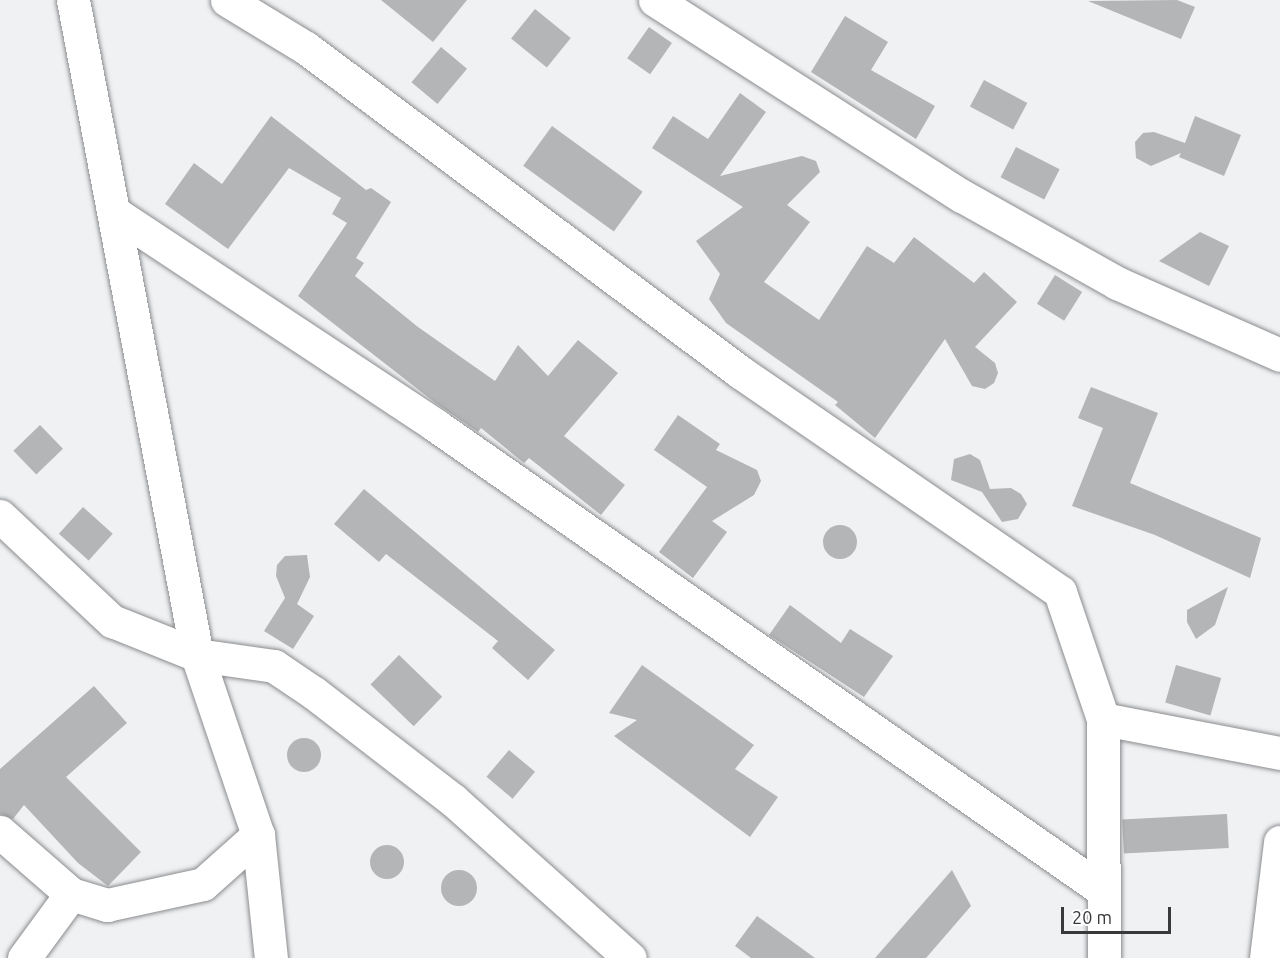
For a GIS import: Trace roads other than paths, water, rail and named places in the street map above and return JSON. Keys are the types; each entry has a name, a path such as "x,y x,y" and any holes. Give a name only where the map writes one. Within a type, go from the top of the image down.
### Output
{"street":[{"path":"73,0 86,89 115,213 197,656 258,835 272,957"},
{"path":"227,0 306,48 740,372 1060,592 1103,719 1100,888 1104,958"},
{"path":"655,0 973,202 1117,283 1280,355"},
{"path":"115,213 435,425 1100,888"},
{"path":"0,516 112,621 197,656 274,666 314,693 453,800 630,958"},
{"path":"1103,719 1280,753"},
{"path":"0,832 71,894 107,905 203,884 258,835"},
{"path":"1266,958 1280,842"},
{"path":"24,958 71,894"}]}
